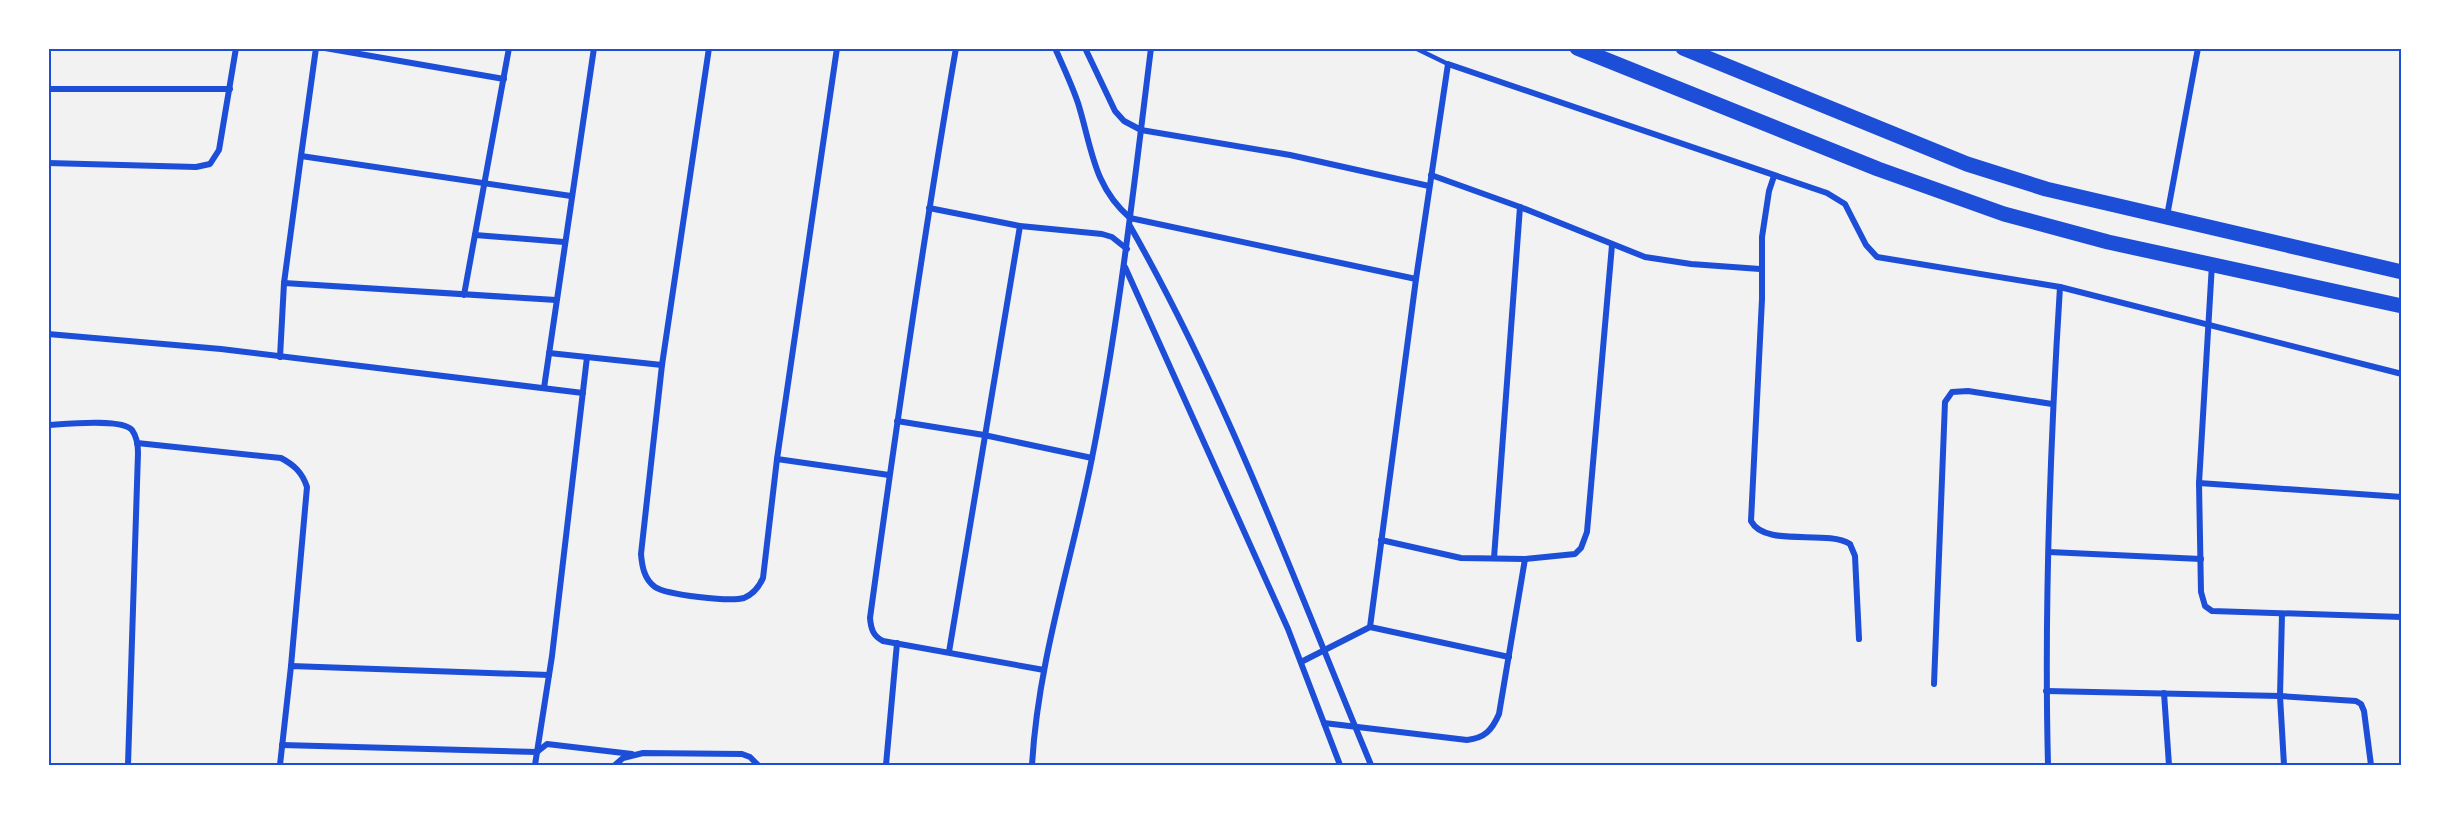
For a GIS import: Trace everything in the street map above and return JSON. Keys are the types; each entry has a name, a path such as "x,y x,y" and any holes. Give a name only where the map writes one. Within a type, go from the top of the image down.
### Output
{"main road":[{"path":"1576,48 1878,169 1983,207 2075,234 2402,306"},
{"path":"1683,48 1967,164 2046,189 2402,272"}],"street":[{"path":"48,163 196,167 210,164 219,150 236,48"},
{"path":"280,357 284,283 316,48"},
{"path":"325,48 504,79"},
{"path":"464,295 509,48"},
{"path":"544,388 594,48"},
{"path":"709,48 662,365 641,554 642,567 654,586 664,591 729,599 741,599 758,588 763,578 777,459 837,48"},
{"path":"956,48 928,208 870,626 877,638 1044,670"},
{"path":"1055,48 1077,100 1101,182 1130,222 1250,468 1371,765"},
{"path":"1085,48 1115,111 1124,121 1141,130 1290,155 1429,186"},
{"path":"1032,765 1034,729 1044,670 1092,458 1125,267 1151,48"},
{"path":"2167,218 2198,48"},
{"path":"1370,627 1416,279 1448,64 1827,193 1838,198 1850,210 1866,244 1877,257 2060,287 2402,374"},
{"path":"48,89 230,89"},
{"path":"301,156 571,196"},
{"path":"1431,175 1520,207 1645,257 1761,269"},
{"path":"1774,176 1766,211 1761,269 1762,299 1751,521 1755,527 1769,533 1838,539 1850,544 1855,556 1859,639"},
{"path":"1494,558 1520,207"},
{"path":"928,208 1020,226 1102,234 1121,243 1126,249"},
{"path":"1130,222 1416,279"},
{"path":"949,652 1020,226"},
{"path":"475,235 564,242"},
{"path":"1381,540 1461,558 1525,560 1575,554 1581,548 1585,540 1612,245"},
{"path":"2212,264 2199,483 2202,601 2208,609 2282,614 2402,617"},
{"path":"1125,267 1300,663 1341,765"},
{"path":"284,283 556,300"},
{"path":"2048,765 2046,691 2052,404 2060,287"},
{"path":"48,334 170,344 583,393"},
{"path":"549,353 662,365"},
{"path":"535,765 549,675 587,357"},
{"path":"1934,684 1945,402 1952,392 1968,391 2052,404"},
{"path":"897,421 984,435 1092,458"},
{"path":"48,425 120,424 132,430 137,443 128,765"},
{"path":"137,443 281,458 294,465 304,478 307,487 280,765"},
{"path":"777,459 890,475"},
{"path":"2199,483 2402,497"},
{"path":"2049,552 2201,559"},
{"path":"1324,723 1467,740 1485,735 1492,729 1499,714 1525,560"},
{"path":"2282,614 2280,696 2284,765"},
{"path":"1300,663 1370,627 1509,657"},
{"path":"886,765 897,643"},
{"path":"291,666 549,675"},
{"path":"2046,691 2341,699 2361,704 2371,765"},
{"path":"2164,693 2169,765"},
{"path":"282,745 537,752 547,744 632,754 742,754 750,757 758,765"},
{"path":"615,765 632,754"}],"lane":[{"path":"1415,48 1448,64"}]}
